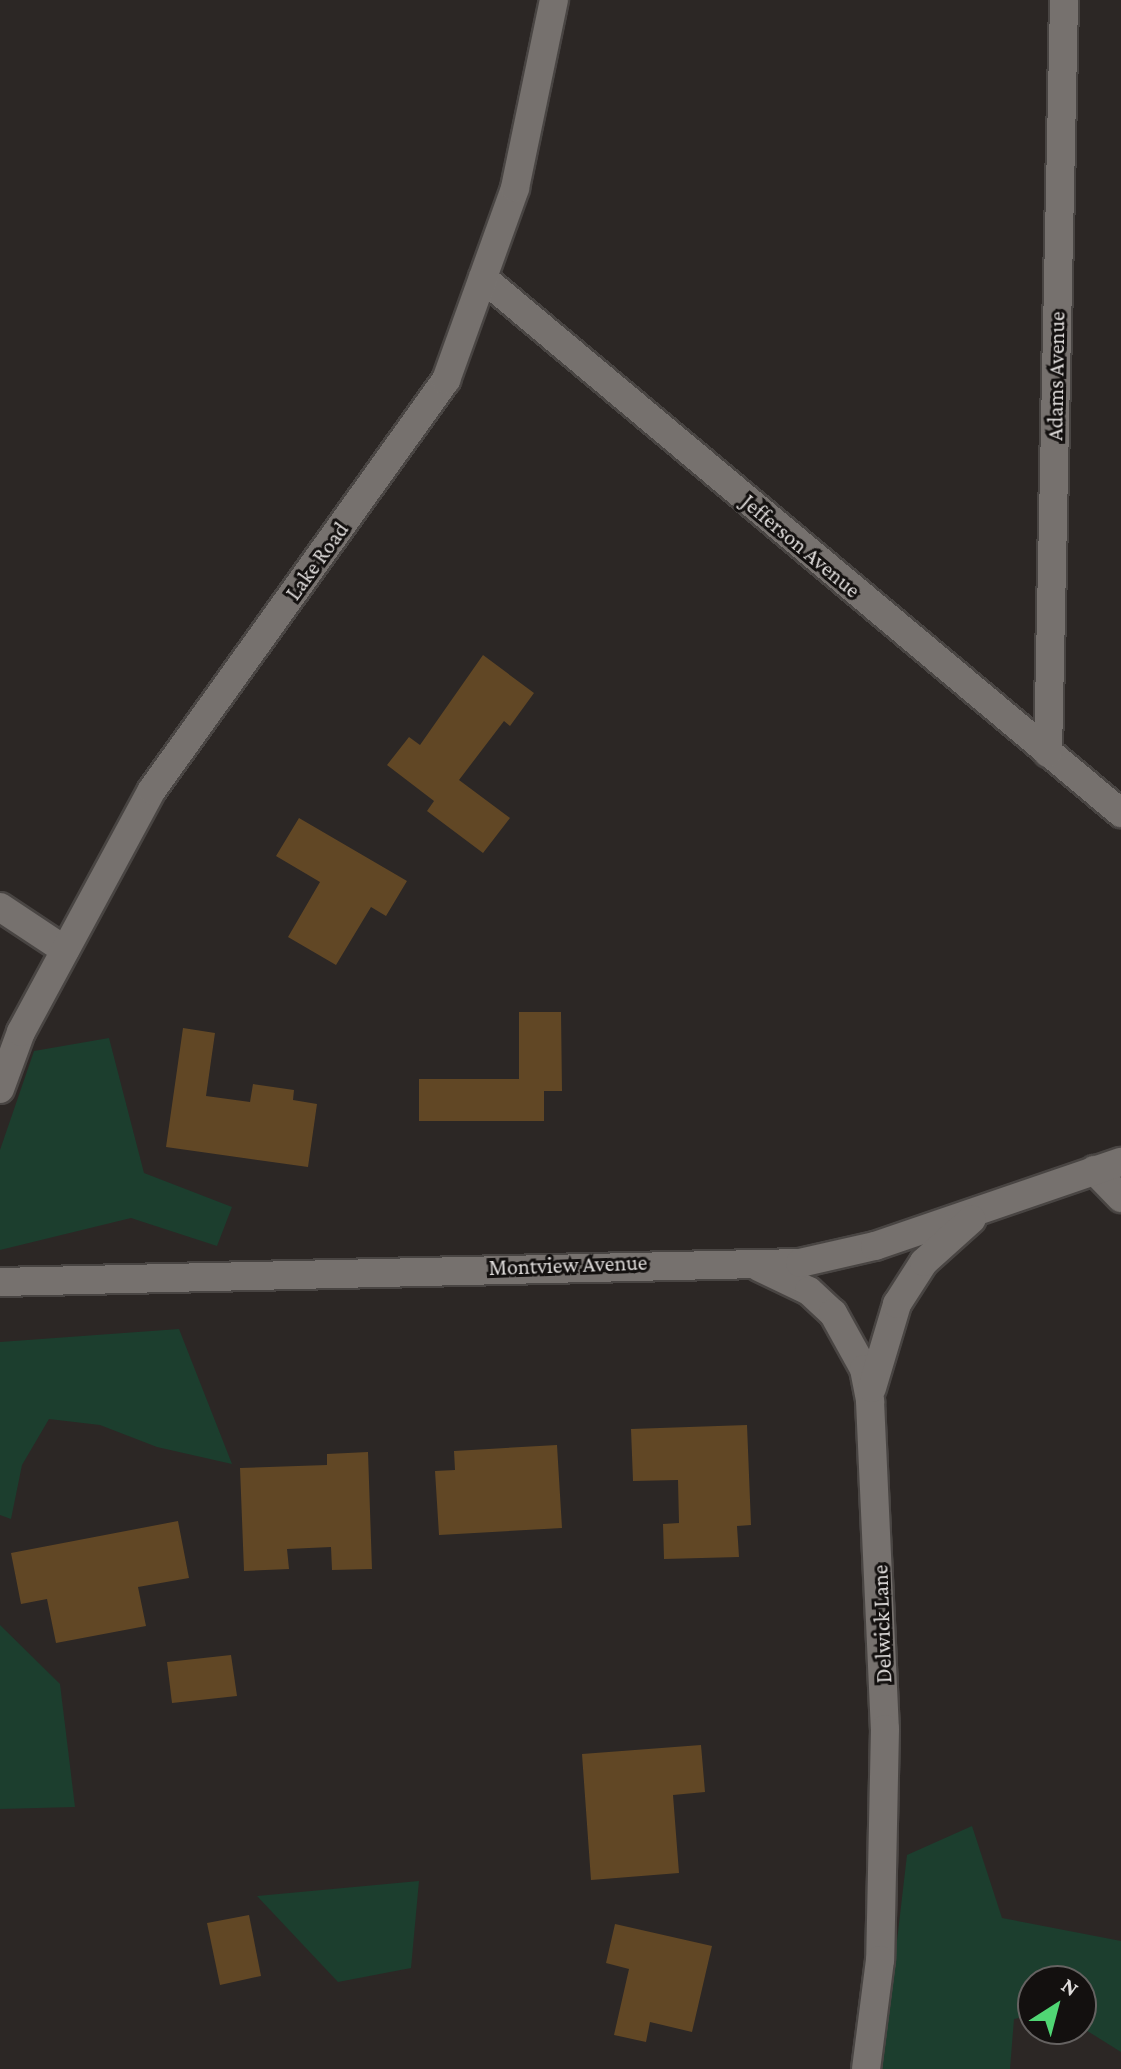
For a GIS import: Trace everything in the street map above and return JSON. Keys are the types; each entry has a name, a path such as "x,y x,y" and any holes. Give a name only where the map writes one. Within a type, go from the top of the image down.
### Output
{"street":[{"name":"Lake Road","path":"0,1089 21,1032 152,790 446,380 515,188 554,0"},
{"name":"Adams Avenue","path":"1048,753 1064,0"},
{"name":"Jefferson Avenue","path":"483,278 1121,813"},
{"path":"0,907 65,950"},
{"name":"Montview Avenue","path":"0,1282 723,1260 800,1263 875,1246 1121,1162"},
{"path":"1094,1170 1121,1198"},
{"path":"870,1401 879,1351 897,1304 924,1262 986,1209"},
{"name":"Delwick Lane","path":"723,1260 782,1274 833,1313 858,1354 870,1401 885,1729 880,1960 866,2069"}],"green space":[{"path":"109,1038 144,1173 232,1207 217,1246 131,1218 0,1250 0,1150 34,1051"},
{"path":"179,1329 232,1464 157,1447 100,1425 49,1419 22,1465 11,1519 0,1515 0,1342"},
{"path":"0,1625 60,1684 75,1807 0,1809"},
{"path":"972,1826 1002,1918 1121,1941 1121,2052 1097,2037 1097,1965 1017,1965 1017,2018 1014,2019 1010,2069 882,2069 907,1855"},
{"path":"419,1881 411,1968 338,1982 257,1896"}],"building":[{"path":"483,655 534,693 510,726 504,721 459,780 510,818 483,853 427,811 434,801 387,765 409,737 420,745"},
{"path":"299,818 407,881 386,916 371,907 336,965 288,937 320,882 276,856"},
{"path":"519,1012 561,1012 562,1091 544,1091 544,1121 419,1121 419,1079 519,1079"},
{"path":"183,1028 215,1033 206,1096 250,1102 253,1084 294,1090 293,1100 317,1104 308,1167 166,1147"},
{"path":"747,1425 751,1525 737,1526 739,1557 664,1559 663,1524 679,1523 678,1480 633,1481 631,1429"},
{"path":"557,1445 562,1528 439,1535 435,1471 455,1470 454,1451"},
{"path":"368,1452 372,1569 332,1570 331,1547 287,1549 289,1569 244,1571 240,1468 327,1465 327,1454"},
{"path":"178,1521 189,1578 138,1587 146,1626 56,1643 47,1599 21,1604 11,1553"},
{"path":"231,1655 237,1696 172,1703 167,1662"},
{"path":"701,1745 705,1792 673,1795 679,1873 591,1880 582,1754"},
{"path":"249,1915 261,1976 220,1985 207,1923"},
{"path":"615,1924 712,1946 692,2032 650,2022 646,2042 614,2035 629,1969 606,1963"}]}
